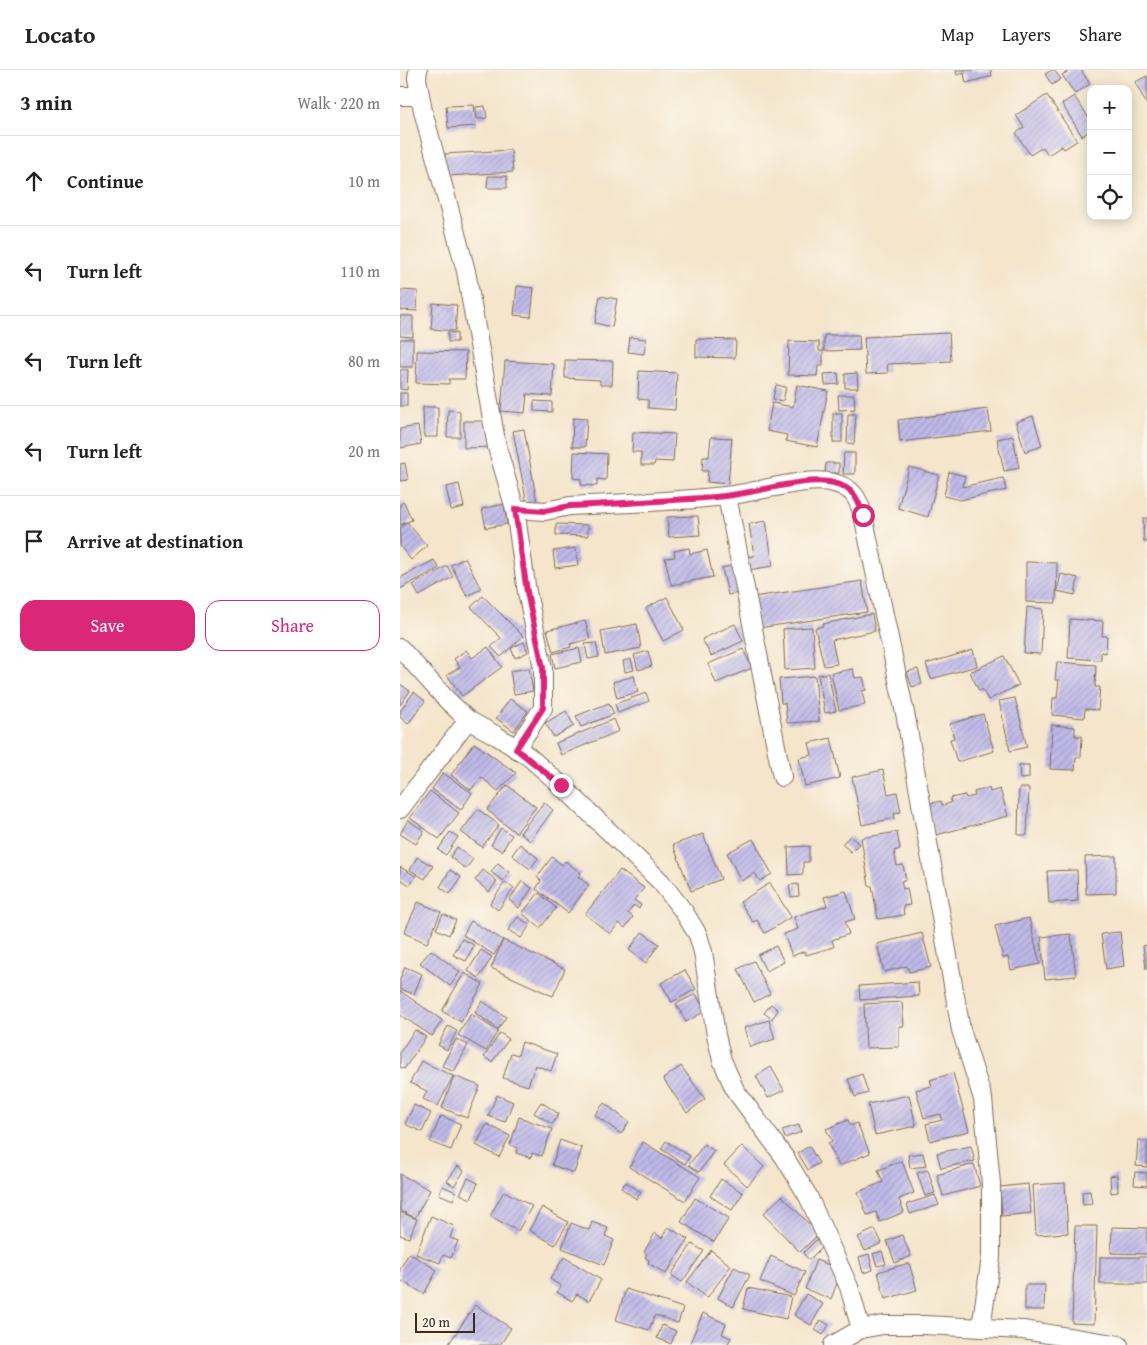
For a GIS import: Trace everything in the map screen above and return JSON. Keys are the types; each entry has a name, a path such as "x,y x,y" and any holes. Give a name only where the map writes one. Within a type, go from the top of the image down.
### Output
{"street":[{"path":"418,70 422,111 466,271 496,447 515,509 527,592 543,668 543,708 516,749"},
{"path":"400,96 420,96"},
{"path":"515,509 545,511 570,506 727,496 817,481 848,489 858,500 863,515 906,718 961,1030 983,1099 991,1184 991,1258 980,1328"},
{"path":"727,496 782,777"},
{"path":"400,648 447,700 468,720 528,756 568,792 661,882 684,912 698,935 703,952 716,1035 722,1060 735,1090 785,1158 808,1196 849,1287 861,1329"},
{"path":"400,809 468,720"},
{"path":"833,1345 861,1329 883,1325 1023,1330 1119,1345"}],"building":[{"path":"956,70 991,70 992,76 966,83 964,73 957,75"},
{"path":"1052,70 1061,79 1052,85 1045,74"},
{"path":"1071,70 1081,70 1090,84 1075,94 1062,75"},
{"path":"1147,76 1147,105 1135,82"},
{"path":"1047,95 1077,141 1064,149 1062,146 1048,155 1043,147 1030,155 1016,133 1024,128 1016,115"},
{"path":"1074,96 1087,115 1087,133 1082,136 1062,104"},
{"path":"474,105 476,126 448,128 446,106"},
{"path":"485,106 487,118 477,119 476,107"},
{"path":"511,150 513,172 446,176 445,154"},
{"path":"488,176 507,176 507,188 487,188"},
{"path":"517,286 534,288 531,317 514,315"},
{"path":"400,290 418,291 417,311 400,310"},
{"path":"600,296 617,299 612,327 595,323"},
{"path":"433,303 457,305 455,331 431,329"},
{"path":"400,316 413,316 413,337 400,336"},
{"path":"448,332 457,333 457,342 448,342"},
{"path":"949,333 951,361 887,364 888,373 866,374 864,337"},
{"path":"824,335 859,335 860,350 824,351"},
{"path":"630,337 646,339 644,354 628,352"},
{"path":"400,339 413,339 413,367 400,367"},
{"path":"696,339 736,340 735,358 696,357"},
{"path":"789,341 819,342 819,351 823,351 823,366 818,366 817,376 788,375"},
{"path":"417,351 466,352 465,379 449,379 449,384 416,383"},
{"path":"565,360 613,361 612,385 600,385 600,380 565,378"},
{"path":"505,361 554,364 552,396 527,394 525,413 501,411"},
{"path":"400,370 408,370 407,390 400,389"},
{"path":"639,371 677,373 675,410 648,408 648,400 638,399"},
{"path":"838,373 839,384 825,385 824,374"},
{"path":"857,373 858,388 845,388 845,374"},
{"path":"776,385 786,387 783,401 773,399"},
{"path":"797,385 828,391 817,447 786,441 787,435 767,431 772,403 793,407"},
{"path":"400,393 407,393 407,406 400,406"},
{"path":"838,395 854,395 855,409 839,410"},
{"path":"534,401 552,402 552,412 534,411"},
{"path":"423,407 438,407 438,437 424,437"},
{"path":"988,409 991,431 900,442 898,420"},
{"path":"448,410 460,411 460,437 447,437"},
{"path":"833,413 842,413 842,442 833,442"},
{"path":"848,414 856,414 854,444 847,443"},
{"path":"1033,416 1042,446 1025,452 1016,422"},
{"path":"573,418 587,419 585,447 572,447"},
{"path":"464,421 486,421 494,447 464,448"},
{"path":"418,426 421,444 400,448 400,429"},
{"path":"524,429 537,502 527,504 513,431"},
{"path":"633,432 675,434 673,462 655,461 654,465 641,465 641,452 632,452"},
{"path":"1013,436 1019,468 1004,471 997,439"},
{"path":"711,437 732,438 728,484 707,482 708,471 702,471 703,457 709,457"},
{"path":"574,452 607,454 606,480 597,479 597,486 581,485 581,479 573,478"},
{"path":"844,453 855,453 855,474 843,474"},
{"path":"405,463 408,480 400,481 400,464"},
{"path":"826,463 839,463 839,473 825,473"},
{"path":"909,467 939,475 928,517 898,508"},
{"path":"949,472 965,476 962,487 1003,478 1006,490 960,500 944,496"},
{"path":"459,484 464,507 451,510 446,487"},
{"path":"404,502 412,520 400,525 400,504"},
{"path":"504,504 507,524 486,528 482,509"},
{"path":"698,516 700,535 669,537 667,517"},
{"path":"1143,518 1147,518 1147,542 1144,542"},
{"path":"766,521 773,566 748,570 746,557 754,556 749,524"},
{"path":"407,522 427,546 411,560 400,546 400,528"},
{"path":"556,524 588,525 588,536 556,535"},
{"path":"576,548 578,565 555,568 553,551"},
{"path":"689,548 690,554 707,550 713,577 671,585 665,558 675,557 674,551"},
{"path":"465,558 481,589 467,596 451,565"},
{"path":"434,560 439,568 400,589 400,578"},
{"path":"1026,562 1057,563 1056,603 1026,602"},
{"path":"735,565 740,593 728,595 722,568"},
{"path":"447,566 453,577 419,596 413,585"},
{"path":"1061,574 1078,578 1075,595 1057,591"},
{"path":"862,581 867,612 758,628 753,597"},
{"path":"483,596 523,636 501,657 491,647 501,638 471,607"},
{"path":"667,597 684,630 663,641 646,608"},
{"path":"1027,607 1043,609 1041,654 1024,653"},
{"path":"872,614 875,631 832,640 837,664 824,666 815,628 823,626 823,624"},
{"path":"1070,619 1103,621 1102,636 1107,636 1106,653 1101,652 1101,660 1068,658"},
{"path":"585,621 590,639 570,644 571,647 553,652 547,630"},
{"path":"637,624 641,648 605,655 601,631"},
{"path":"735,624 743,641 711,656 702,639"},
{"path":"812,627 815,668 785,670 783,629"},
{"path":"524,642 528,652 515,658 511,648"},
{"path":"596,643 599,657 588,659 585,644"},
{"path":"488,647 502,667 462,696 447,675 460,667 454,659 466,650 472,658"},
{"path":"579,648 582,662 555,668 552,654"},
{"path":"743,649 752,668 716,683 708,664"},
{"path":"973,650 977,666 931,679 926,664"},
{"path":"648,651 652,666 638,670 634,655"},
{"path":"1004,656 1019,685 988,700 982,689 979,691 970,672"},
{"path":"631,659 634,670 625,672 623,661"},
{"path":"1057,662 1096,665 1095,687 1100,687 1098,710 1085,709 1084,718 1052,715 1053,698 1057,698 1059,680 1055,680"},
{"path":"529,668 533,691 514,694 510,671"},
{"path":"853,669 855,678 863,677 866,690 862,691 865,705 839,710 831,673"},
{"path":"918,669 922,684 912,687 907,672"},
{"path":"828,673 836,711 825,713 818,675"},
{"path":"634,676 638,692 617,698 613,682"},
{"path":"815,676 819,721 787,723 785,703 781,703 779,679"},
{"path":"400,684 410,691 400,705"},
{"path":"414,692 425,701 408,724 400,717 400,711"},
{"path":"646,693 649,701 618,713 615,704"},
{"path":"1015,698 1027,747 1010,751 999,701"},
{"path":"510,699 528,711 514,731 496,718"},
{"path":"609,703 614,714 581,727 576,716"},
{"path":"566,711 574,726 554,737 545,723"},
{"path":"983,714 994,751 957,762 950,739 954,738 950,724"},
{"path":"614,719 619,731 561,755 556,743"},
{"path":"1052,725 1075,727 1075,736 1082,736 1081,757 1076,757 1075,770 1050,769"},
{"path":"831,738 840,778 805,786 799,758 812,755 809,743"},
{"path":"474,743 516,773 498,791 481,777 471,790 451,775"},
{"path":"1019,765 1029,765 1029,778 1020,779"},
{"path":"883,770 888,794 897,792 901,812 894,813 895,818 862,825 852,777"},
{"path":"443,773 472,793 461,810 432,789"},
{"path":"507,785 536,807 516,833 487,810"},
{"path":"989,788 990,792 1000,789 1008,816 936,835 927,804 941,801 942,805 951,803 950,798 965,795 966,798 975,796 974,792"},
{"path":"1019,788 1029,788 1027,835 1018,835"},
{"path":"430,791 459,813 439,839 410,818"},
{"path":"544,802 553,810 530,841 520,833"},
{"path":"478,809 499,825 482,847 461,832"},
{"path":"408,820 424,831 416,844 400,834"},
{"path":"501,828 512,835 502,851 491,845"},
{"path":"450,832 458,837 446,855 438,850"},
{"path":"897,832 900,849 894,851 897,866 903,865 906,880 901,881 903,889 907,888 910,905 903,906 904,915 878,919 872,886 869,886 861,838"},
{"path":"703,834 721,879 691,891 673,845"},
{"path":"850,836 859,844 851,852 842,844"},
{"path":"753,839 772,874 760,881 755,873 741,881 727,853"},
{"path":"520,844 538,858 530,869 512,855"},
{"path":"809,846 809,862 803,862 803,874 789,875 788,847"},
{"path":"457,847 473,859 466,869 450,857"},
{"path":"1116,856 1116,893 1086,894 1085,857"},
{"path":"417,857 433,866 425,879 410,870"},
{"path":"552,857 562,865 565,861 581,873 578,877 589,885 568,913 536,889 541,881 537,877"},
{"path":"498,863 509,872 503,881 491,872"},
{"path":"400,867 416,876 410,885 400,879"},
{"path":"450,870 461,877 450,894 440,887"},
{"path":"483,870 497,881 489,892 475,880"},
{"path":"620,870 644,888 634,900 641,905 639,909 634,905 628,913 633,917 625,928 619,923 610,934 585,914"},
{"path":"1077,870 1078,901 1049,903 1047,871"},
{"path":"522,881 532,888 519,908 509,900"},
{"path":"505,882 514,888 498,910 490,904"},
{"path":"770,883 791,917 765,933 757,920 753,922 740,902"},
{"path":"798,884 799,896 791,897 789,885"},
{"path":"846,891 855,919 845,922 849,934 832,940 834,947 806,955 805,951 792,956 784,934 798,929 794,917 827,906 824,897"},
{"path":"539,893 556,908 540,928 522,913"},
{"path":"418,902 441,912 427,943 404,933"},
{"path":"443,914 456,920 449,935 436,929"},
{"path":"518,917 530,925 521,938 508,930"},
{"path":"1029,918 1040,964 1011,970 1008,957 1003,958 995,926"},
{"path":"471,921 503,940 494,955 463,935"},
{"path":"642,932 659,944 646,963 629,950"},
{"path":"1120,932 1124,966 1106,969 1101,934"},
{"path":"922,933 931,967 909,972 907,966 884,972 877,944"},
{"path":"1071,934 1076,976 1045,979 1041,937"},
{"path":"462,939 474,945 466,961 453,955"},
{"path":"503,940 565,969 553,996 491,968"},
{"path":"1147,945 1147,969 1146,969 1143,946"},
{"path":"776,946 784,962 766,971 758,955"},
{"path":"431,950 460,972 450,986 420,963"},
{"path":"481,950 492,957 479,978 468,971"},
{"path":"754,961 770,994 754,1002 738,969"},
{"path":"405,967 422,974 414,994 400,989 400,979"},
{"path":"685,970 696,989 672,1002 661,983"},
{"path":"464,973 483,984 461,1022 442,1011"},
{"path":"918,982 919,996 860,1000 859,986"},
{"path":"400,991 442,1020 432,1036 400,1015"},
{"path":"696,994 705,1011 686,1022 676,1004"},
{"path":"482,1001 506,1017 498,1029 475,1013"},
{"path":"902,1002 904,1026 899,1026 899,1047 866,1048 864,1004"},
{"path":"771,1004 778,1010 772,1019 764,1013"},
{"path":"471,1014 498,1031 486,1051 458,1035"},
{"path":"769,1020 775,1039 750,1047 744,1028"},
{"path":"448,1026 457,1031 447,1050 438,1045"},
{"path":"415,1030 426,1037 404,1069 400,1067 400,1052"},
{"path":"500,1033 509,1039 492,1062 484,1057"},
{"path":"456,1039 468,1045 454,1072 442,1066"},
{"path":"522,1042 557,1054 551,1071 535,1065 528,1086 503,1078 511,1053 518,1055"},
{"path":"421,1061 453,1076 438,1106 423,1099 427,1091 410,1083"},
{"path":"681,1066 705,1099 687,1113 663,1079"},
{"path":"771,1067 784,1090 768,1098 756,1076"},
{"path":"953,1073 969,1131 930,1141 926,1124 942,1120 941,1114 924,1118 916,1090 932,1086 930,1080"},
{"path":"862,1074 868,1093 855,1097 848,1079"},
{"path":"454,1076 480,1086 467,1118 442,1108"},
{"path":"497,1095 513,1102 505,1122 488,1116"},
{"path":"909,1095 916,1126 875,1135 868,1104"},
{"path":"541,1102 559,1114 552,1124 534,1113"},
{"path":"604,1103 629,1122 621,1134 595,1115"},
{"path":"414,1105 431,1113 422,1132 405,1124"},
{"path":"441,1116 461,1124 451,1150 430,1142"},
{"path":"519,1117 552,1129 542,1156 532,1153 531,1158 516,1153 518,1148 510,1145"},
{"path":"848,1120 851,1126 857,1123 870,1153 839,1166 828,1143 832,1141 826,1129"},
{"path":"487,1124 510,1136 499,1157 476,1145"},
{"path":"799,1125 801,1132 785,1138 782,1130"},
{"path":"560,1140 582,1148 574,1173 552,1165"},
{"path":"1138,1140 1147,1141 1147,1167 1136,1166"},
{"path":"666,1141 690,1156 685,1164 661,1149"},
{"path":"643,1142 700,1177 685,1201 629,1167"},
{"path":"704,1144 714,1151 699,1172 689,1165"},
{"path":"742,1146 764,1167 747,1186 724,1165"},
{"path":"809,1146 819,1163 808,1170 798,1153"},
{"path":"971,1146 975,1161 941,1168 937,1153"},
{"path":"923,1153 926,1166 910,1168 908,1155"},
{"path":"902,1161 914,1193 899,1199 904,1212 880,1222 876,1212 867,1215 858,1192 883,1182 878,1170"},
{"path":"974,1164 980,1186 943,1196 937,1175"},
{"path":"458,1166 464,1171 454,1186 447,1181"},
{"path":"928,1170 935,1193 925,1196 917,1173"},
{"path":"1135,1172 1147,1173 1147,1186 1134,1185"},
{"path":"400,1174 430,1190 415,1218 400,1210"},
{"path":"1117,1175 1118,1192 1111,1193 1110,1176"},
{"path":"468,1178 478,1183 471,1199 460,1194"},
{"path":"721,1179 743,1193 732,1210 710,1196"},
{"path":"626,1182 641,1192 636,1199 621,1188"},
{"path":"1065,1183 1068,1233 1036,1235 1033,1185"},
{"path":"1028,1184 1031,1213 1002,1216 1000,1187"},
{"path":"443,1186 456,1192 453,1200 439,1194"},
{"path":"504,1191 532,1206 518,1231 490,1216"},
{"path":"1090,1191 1092,1204 1083,1205 1082,1192"},
{"path":"935,1195 939,1205 910,1214 907,1204"},
{"path":"782,1196 819,1234 800,1252 763,1214"},
{"path":"695,1198 729,1218 714,1242 681,1222"},
{"path":"542,1207 568,1222 555,1245 529,1230"},
{"path":"400,1212 417,1219 409,1238 400,1235"},
{"path":"431,1216 454,1226 450,1238 458,1241 451,1258 443,1255 440,1263 416,1254"},
{"path":"592,1222 608,1228 605,1236 614,1240 604,1265 562,1248 571,1223 589,1230"},
{"path":"1075,1226 1097,1226 1094,1324 1072,1323"},
{"path":"668,1227 688,1239 666,1274 648,1263 649,1260 645,1257 647,1254 644,1252 655,1233 662,1238"},
{"path":"1112,1227 1147,1228 1147,1254 1111,1253"},
{"path":"875,1229 882,1243 865,1251 858,1237"},
{"path":"902,1235 911,1256 895,1263 887,1241"},
{"path":"817,1239 824,1245 809,1260 803,1253"},
{"path":"692,1244 704,1251 682,1282 671,1275"},
{"path":"711,1250 731,1266 707,1298 687,1282"},
{"path":"882,1251 886,1264 877,1266 873,1254"},
{"path":"409,1253 437,1270 424,1294 400,1280 400,1269"},
{"path":"869,1254 873,1270 863,1273 859,1257"},
{"path":"771,1256 805,1272 794,1296 760,1281"},
{"path":"564,1257 601,1280 589,1301 577,1294 572,1301 557,1292 561,1286 550,1279"},
{"path":"1100,1257 1147,1257 1147,1284 1100,1284"},
{"path":"816,1260 842,1270 831,1299 805,1289"},
{"path":"909,1263 917,1290 885,1299 878,1272"},
{"path":"734,1267 750,1275 733,1307 718,1298"},
{"path":"1025,1285 1045,1285 1044,1310 1025,1310"},
{"path":"748,1288 791,1297 786,1319 743,1309"},
{"path":"626,1289 683,1308 678,1323 655,1315 649,1330 616,1320"},
{"path":"806,1294 823,1304 811,1325 794,1315"},
{"path":"475,1305 511,1328 500,1345 448,1345"},
{"path":"703,1313 726,1324 722,1334 731,1338 727,1345 689,1345"},
{"path":"821,1320 829,1325 823,1335 815,1330"},
{"path":"662,1325 676,1331 671,1344 657,1338"}],"route":[{"path":"561,785 528,756 516,749 543,708 543,668 527,592 515,509 545,511 570,506 727,496 817,481 848,489 858,500 863,515"}]}
